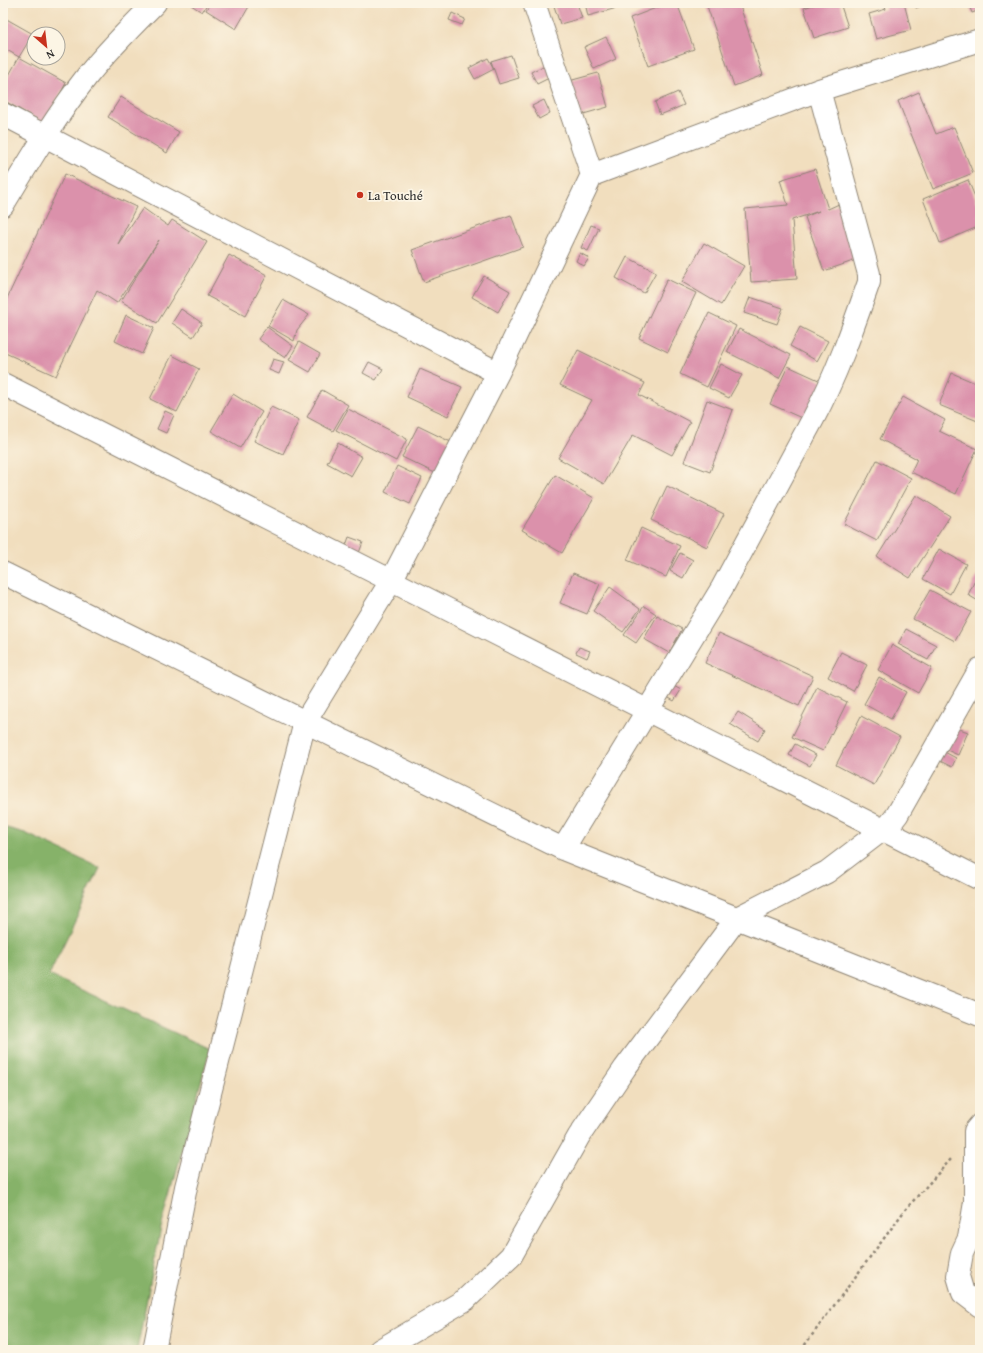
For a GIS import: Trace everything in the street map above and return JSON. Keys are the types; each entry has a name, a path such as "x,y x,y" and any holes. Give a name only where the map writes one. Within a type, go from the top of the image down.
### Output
{"street":[{"path":"3,205 44,136 93,69 126,32 155,3"},
{"path":"154,1350 186,1187 305,722 391,581 498,373 592,175 534,3"},
{"path":"592,175 820,90 980,40"},
{"path":"563,849 722,588 821,404 847,343 869,282 869,274 820,90"},
{"path":"3,114 498,373"},
{"path":"3,384 980,879"},
{"path":"3,573 563,849 980,1015"},
{"path":"380,1350 465,1300 511,1256 583,1130 625,1068 738,918 827,872 890,824 897,815 980,670"},
{"path":"978,1128 974,1236 962,1253 958,1276 963,1293 980,1306"}],"path":[{"path":"801,1350 904,1210 978,1128"}],"green space":[{"path":"3,827 25,833 100,868 49,975 210,1049 161,1228 137,1350 3,1350"}],"building":[{"path":"188,3 208,3 202,12"},
{"path":"210,3 251,3 236,29 206,10"},
{"path":"553,3 577,3 582,18 560,24"},
{"path":"585,3 623,3 624,6 588,16"},
{"path":"669,3 677,3 694,49 648,66 630,18"},
{"path":"706,3 739,3 763,75 734,86"},
{"path":"819,3 840,3 848,27 814,38 804,8"},
{"path":"884,3 904,3 911,30 876,39 869,14 886,9"},
{"path":"914,3 929,3 916,8"},
{"path":"968,3 980,3 980,10 972,13"},
{"path":"452,13 465,19 462,25 449,20"},
{"path":"3,17 26,30 26,46 19,57 5,49 3,51"},
{"path":"606,37 616,59 594,69 584,47"},
{"path":"511,55 519,78 499,84 491,61"},
{"path":"19,57 26,61 26,66 35,66 66,83 44,123 3,100 3,86"},
{"path":"488,58 494,69 475,79 469,68"},
{"path":"547,64 553,76 537,84 531,72"},
{"path":"598,73 608,107 580,115 569,81"},
{"path":"678,92 684,105 660,115 655,102"},
{"path":"919,92 936,134 954,127 973,173 933,189 898,101"},
{"path":"121,97 179,132 167,153 108,117"},
{"path":"544,100 550,113 539,119 532,106"},
{"path":"815,169 828,209 839,204 859,259 824,271 805,217 819,211 792,220 797,279 751,282 745,209 788,205 780,180"},
{"path":"65,174 136,207 118,244 143,208 168,226 172,220 207,242 157,323 121,301 159,240 117,303 97,290 56,376 3,352 3,307"},
{"path":"968,180 980,209 980,226 940,243 923,199"},
{"path":"511,215 523,247 424,282 412,250"},
{"path":"591,225 599,228 588,251 581,248"},
{"path":"704,243 744,266 721,305 682,282"},
{"path":"580,253 589,258 584,266 576,261"},
{"path":"229,255 267,275 245,316 207,296"},
{"path":"627,257 656,272 644,293 616,278"},
{"path":"484,276 510,291 498,312 472,297"},
{"path":"667,279 696,293 668,352 639,338"},
{"path":"750,297 783,308 777,324 744,313"},
{"path":"283,300 309,315 297,330 294,341 268,326"},
{"path":"181,309 202,323 193,337 172,323"},
{"path":"709,313 736,326 707,387 680,374"},
{"path":"126,315 154,328 142,354 115,341"},
{"path":"267,327 293,346 285,358 258,339"},
{"path":"800,327 828,341 817,361 790,346"},
{"path":"739,329 791,355 779,378 727,352"},
{"path":"299,342 320,354 310,372 289,360"},
{"path":"578,350 645,383 639,395 690,422 672,455 633,435 604,484 558,458 592,400 560,385"},
{"path":"172,355 199,369 177,412 150,399"},
{"path":"273,359 284,362 279,374 269,370"},
{"path":"369,362 383,369 376,380 363,373"},
{"path":"721,364 742,375 729,398 709,388"},
{"path":"788,366 823,382 806,420 770,404"},
{"path":"420,369 462,387 448,416 407,397"},
{"path":"952,373 980,385 980,422 939,405"},
{"path":"322,390 348,405 333,431 307,417"},
{"path":"233,394 262,412 240,448 211,431"},
{"path":"903,397 945,420 939,431 977,449 956,494 911,472 917,459 880,439"},
{"path":"707,400 733,410 710,472 684,462"},
{"path":"271,407 299,420 283,454 254,441"},
{"path":"348,409 407,439 396,461 336,430"},
{"path":"165,411 174,415 166,433 157,429"},
{"path":"418,426 453,443 437,474 402,457"},
{"path":"338,443 362,457 351,476 327,463"},
{"path":"877,460 911,478 877,541 844,524"},
{"path":"397,466 422,478 410,504 385,492"},
{"path":"555,475 594,498 562,553 522,530"},
{"path":"667,486 724,514 707,547 651,520"},
{"path":"916,495 950,516 910,578 877,557"},
{"path":"641,528 680,546 666,577 627,560"},
{"path":"349,537 363,542 359,553 345,548"},
{"path":"939,549 966,564 950,594 923,579"},
{"path":"680,553 693,560 683,578 670,571"},
{"path":"573,573 600,584 587,614 560,603"},
{"path":"977,576 980,577 980,602 968,595"},
{"path":"610,587 640,609 623,632 593,611"},
{"path":"930,590 971,612 955,641 913,619"},
{"path":"644,606 656,614 636,643 624,635"},
{"path":"657,616 682,629 669,653 644,639"},
{"path":"906,629 936,645 928,660 898,644"},
{"path":"719,633 813,676 799,706 705,663"},
{"path":"892,645 932,668 918,693 878,670"},
{"path":"579,647 590,651 587,658 576,653"},
{"path":"841,652 867,665 853,691 828,677"},
{"path":"879,677 906,692 891,719 864,704"},
{"path":"670,684 681,690 674,701 664,695"},
{"path":"817,687 847,702 823,751 792,737"},
{"path":"738,712 765,729 758,741 730,724"},
{"path":"861,716 900,737 874,785 836,765"},
{"path":"957,728 968,732 958,755 947,750"},
{"path":"795,744 816,755 810,766 789,755"},
{"path":"939,749 956,758 952,767 934,758"}],"place":[{"name":"La Touché","path":"360,195"}]}
